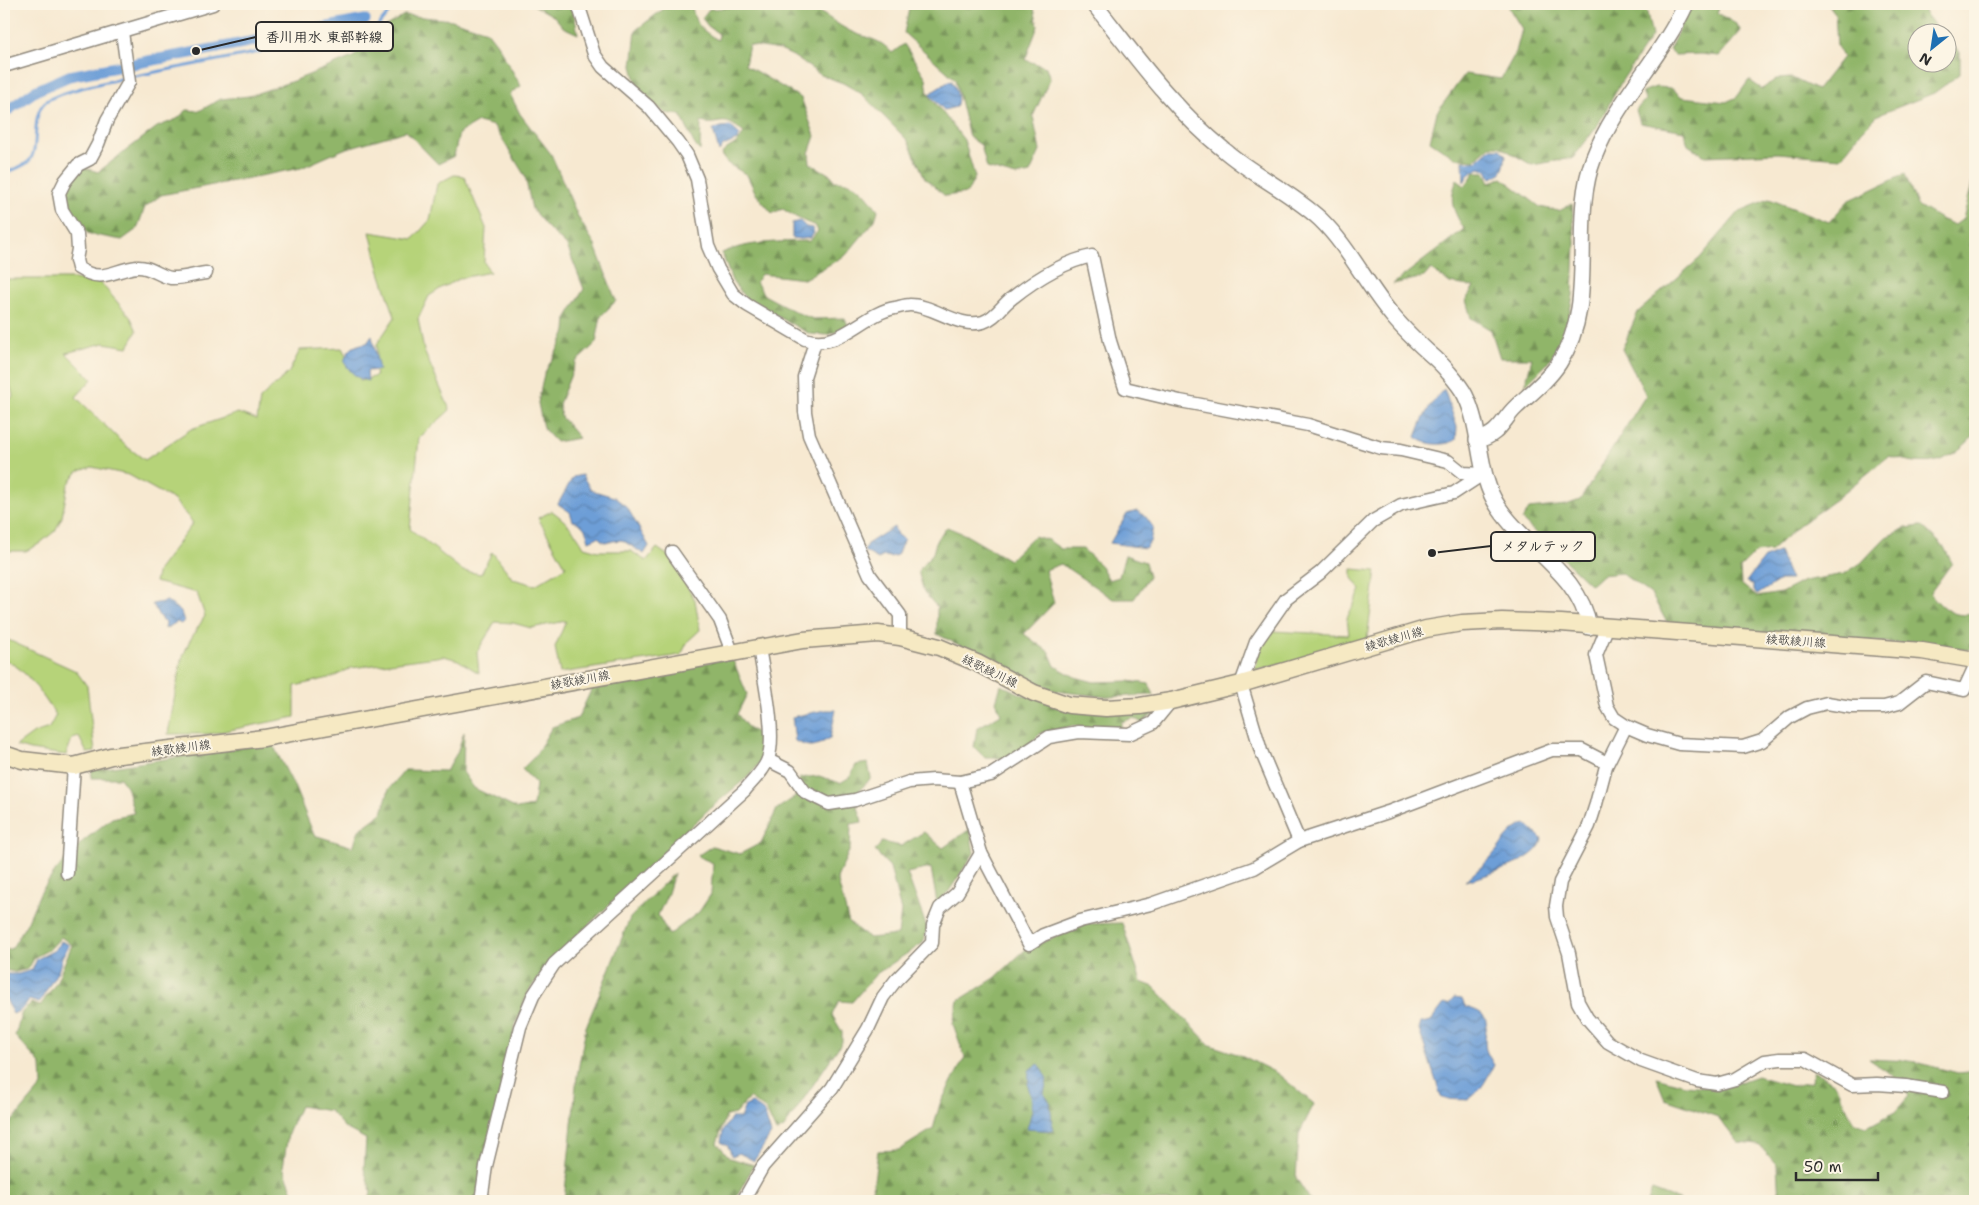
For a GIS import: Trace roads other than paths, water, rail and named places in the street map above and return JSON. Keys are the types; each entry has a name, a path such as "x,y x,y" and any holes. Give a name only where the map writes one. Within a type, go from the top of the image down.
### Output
{"main road":[{"name":"綾歌綾川線","path":"4,754 22,760 74,766 111,756 264,738 759,647 803,640 878,634 900,637 939,647 977,663 1034,693 1069,705 1106,708 1140,706 1171,701 1241,684 1426,630 1462,624 1502,621 1912,650 1975,660"}],"street":[{"path":"4,66 213,4"},
{"path":"578,4 594,54 599,61 609,73 649,107 687,155 697,179 708,246 718,269 734,294 747,305 784,328 816,342 843,336 881,310 911,305 963,321 984,322 994,316 1011,298 1054,270 1078,259 1092,256 1110,341 1125,388 1180,401 1308,425 1381,448 1401,450 1448,461 1462,473 1483,474"},
{"path":"1094,4 1164,91 1202,132 1226,152 1319,218 1334,234 1391,315 1447,370 1465,395 1477,440 1483,474 1494,501 1501,511 1569,584 1584,607 1589,627"},
{"path":"1477,440 1490,435 1506,421 1514,409 1550,375 1566,351 1582,300 1582,224 1585,194 1593,160 1601,140 1664,44 1686,4"},
{"path":"122,32 129,82 107,120 98,144 90,158 78,165 65,180 59,193 62,210 78,234 76,260 78,268 88,274 102,277 139,267 153,270 171,278 206,273"},
{"path":"816,342 804,377 805,412 809,435 870,575 900,615 900,637"},
{"path":"1298,840 1261,751 1241,684 1256,642 1286,599 1320,573 1373,521 1401,505 1454,493 1483,474"},
{"path":"672,552 720,620 732,652"},
{"path":"1607,628 1596,655 1607,706 1614,718 1626,726 1647,735 1678,744 1743,747 1762,741 1790,717 1807,708 1826,703 1884,707 1899,703 1926,682 1964,690 1975,666"},
{"path":"481,1201 486,1166 504,1088 520,1026 533,996 554,964 745,790 768,760 771,746 770,729 759,647"},
{"path":"768,760 790,771 805,792 830,804 855,800 909,782 934,780 960,782 991,775 1049,737 1080,732 1129,734 1153,723 1171,701"},
{"path":"1626,726 1607,763 1589,826 1560,882 1556,906 1557,917 1569,953 1578,1002 1587,1018 1608,1042 1641,1061 1697,1081 1717,1084 1735,1079 1765,1061 1806,1059 1852,1085 1906,1086 1943,1092"},
{"path":"960,782 981,854 1029,944 1043,935 1080,921 1151,904 1254,868 1298,840 1388,812 1552,750 1582,750 1607,763"},
{"path":"67,873 74,766"},
{"path":"743,1201 763,1166 832,1088 868,1028 883,997 896,980 932,943 933,924 940,908 957,893 981,854"}],"water":[{"path":"951,80 958,100 956,107 944,110 929,94"},
{"path":"730,126 740,135 737,140 723,146 719,152 713,130"},
{"path":"1490,149 1500,149 1506,155 1504,167 1499,175 1491,178 1487,170 1479,168 1468,175 1464,182 1463,161 1475,162"},
{"path":"800,221 806,227 812,228 814,233 810,238 792,238 792,223"},
{"path":"372,336 379,370 367,371 368,381 360,379 344,362 352,348 367,343"},
{"path":"1444,389 1457,427 1456,440 1441,444 1420,440 1416,437 1427,412"},
{"path":"582,475 591,490 614,497 627,507 649,546 644,554 622,540 604,542 598,537 589,541 586,531 582,526 573,521 570,512 558,504 573,477"},
{"path":"1137,511 1146,517 1153,527 1150,542 1145,548 1110,543 1127,514"},
{"path":"894,527 897,535 904,539 897,555 884,556 878,559 864,551 867,544"},
{"path":"1779,552 1791,580 1780,580 1757,595 1753,590 1753,584 1746,582 1764,558"},
{"path":"167,601 181,612 184,621 181,624 177,622 165,629 166,622 161,619 152,604"},
{"path":"825,710 836,710 830,738 813,746 795,741 792,717"},
{"path":"1526,824 1542,839 1539,847 1532,854 1510,866 1465,881 1489,859 1515,829"},
{"path":"61,941 69,945 62,957 59,969 39,1003 29,1000 21,1010 13,1014 5,997 4,974 18,974 32,970 37,959 55,950"},
{"path":"1454,998 1462,999 1465,1007 1475,1010 1485,1018 1486,1050 1494,1065 1480,1089 1468,1100 1444,1098 1441,1096 1419,1030 1421,1023 1431,1021 1444,1004 1449,1004"},
{"path":"1039,1064 1047,1079 1044,1094 1050,1102 1053,1131 1027,1129 1032,1111 1032,1099 1028,1086 1029,1070"},
{"path":"752,1103 764,1112 771,1134 754,1161 739,1153 732,1156 728,1146 721,1142 723,1131 731,1118 740,1118 745,1106"}],"waterway":[{"path":"130,77 364,32 376,28 396,4"},
{"path":"4,113 35,91 69,76 365,20"},
{"path":"4,174 26,164 32,157 37,117 44,103 69,91 124,78"}],"place":[{"name":"香川用水 東部幹線","path":"196,51"},
{"name":"メタルテック","path":"1432,553"}]}
